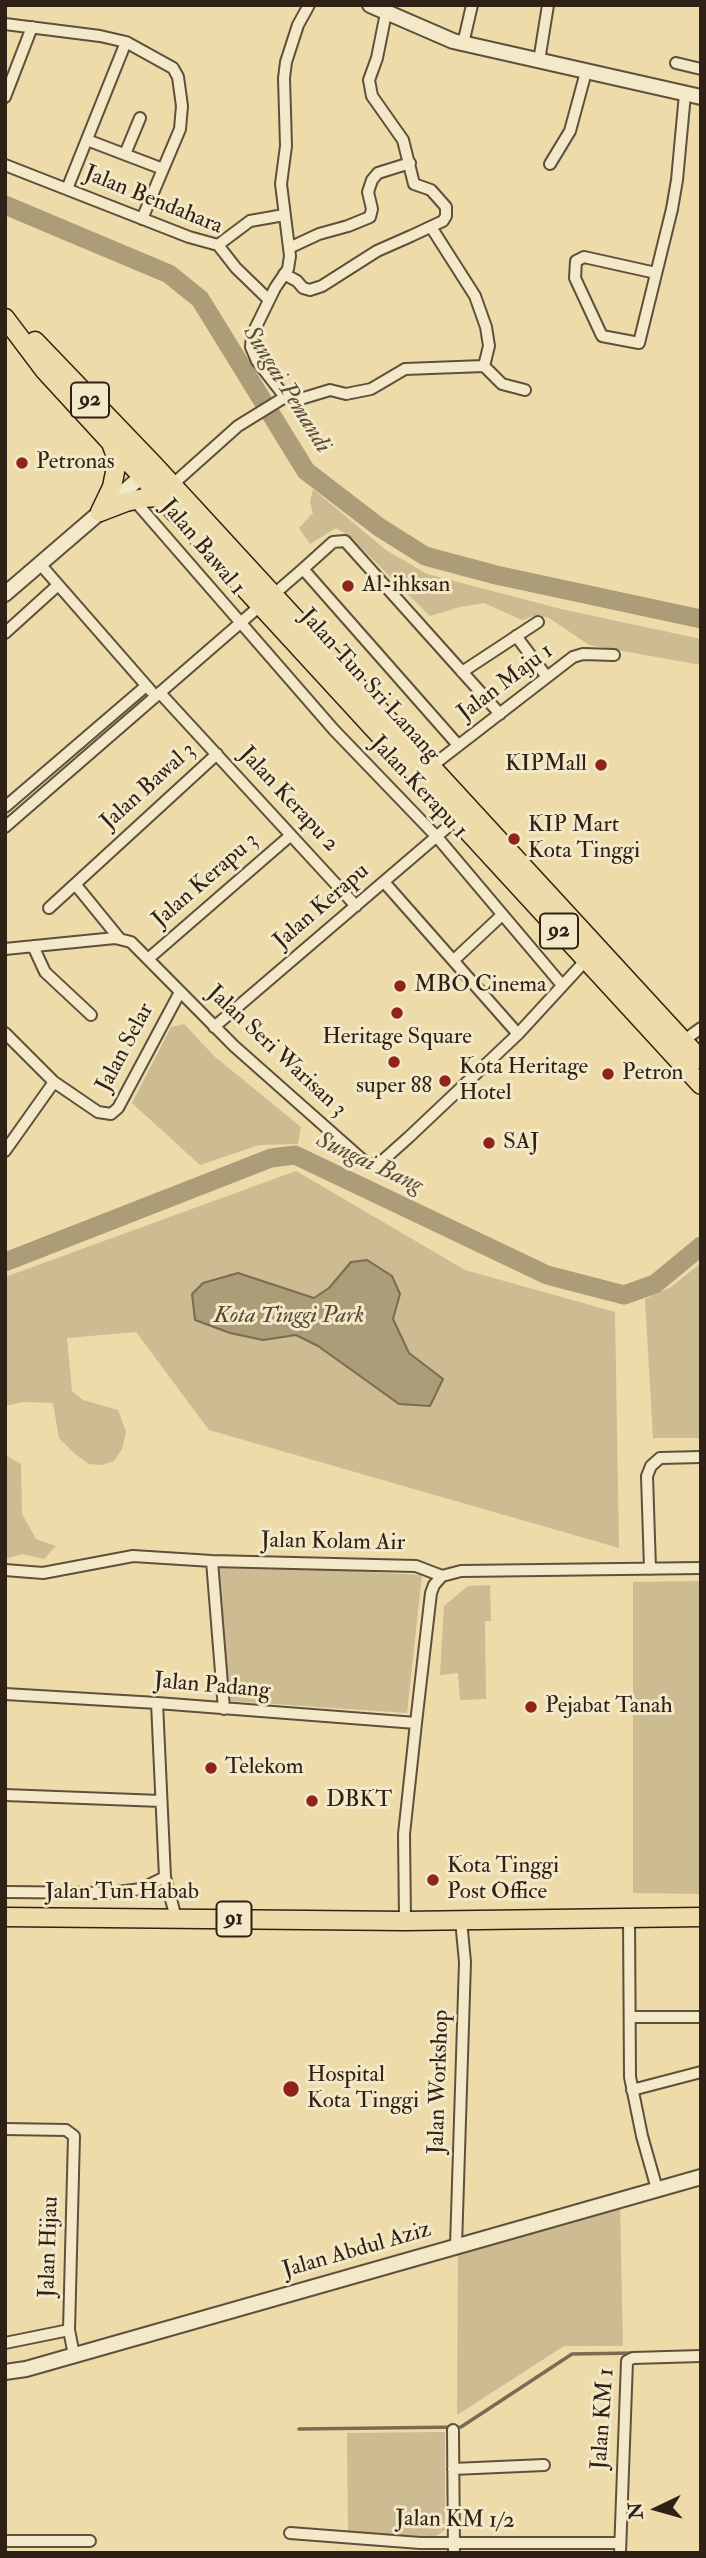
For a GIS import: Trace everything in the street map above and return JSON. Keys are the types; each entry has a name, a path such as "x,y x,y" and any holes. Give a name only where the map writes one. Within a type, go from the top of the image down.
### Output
{"main road":[{"name":"Jalan Tun Sri Lanang","path":"5,317 46,371 109,438 148,470 172,485 267,600"},
{"name":"Jalan Tun Sri Lanang","path":"5,317 27,334 148,470 169,503 267,600 424,771 701,1060"},
{"path":"100,512 112,487 116,467 109,438"},
{"path":"100,512 134,500 159,497 169,503"},
{"name":"Jalan Tun Sri Lanang","path":"424,771 457,819 701,1085"},
{"name":"Jalan Tun Habab","path":"5,1917 405,1920 701,1917"}],"street":[{"path":"281,399 251,347 252,335 288,269 289,248 281,184 286,146 286,62 298,24 309,5"},
{"path":"370,5 463,44 701,97"},
{"path":"463,44 472,5"},
{"path":"539,61 548,5"},
{"path":"284,274 303,288 310,290 322,286 377,251 431,227 446,216 446,207 429,189 416,186 403,140 377,107 369,87 370,72 377,58 386,13"},
{"path":"5,24 100,36 126,42 168,64 178,77 182,106 180,130 142,219"},
{"path":"5,97 33,27"},
{"path":"68,189 126,42"},
{"path":"676,63 701,69"},
{"path":"550,164 570,131 586,72"},
{"path":"656,273 584,257 576,261 575,278 602,336 639,343 656,273 677,180 685,94"},
{"path":"125,155 140,118"},
{"path":"87,140 163,169"},
{"path":"289,248 319,233 370,217 372,209 368,192 372,180 378,173 410,163"},
{"name":"Jalan Bendahara","path":"5,165 189,237 218,245 236,268 269,300"},
{"path":"218,245 250,221 284,215"},
{"path":"431,227 475,296 486,327 489,346 484,366"},
{"path":"172,485 238,426 281,399 297,400 330,390 346,394 371,390 404,369 484,366 502,384 525,390"},
{"path":"5,594 148,470"},
{"name":"Jalan Bawal 1","path":"134,500 239,623"},
{"path":"5,827 65,778 333,542 345,541 500,714"},
{"name":"Jalan Bawal 3","path":"40,564 146,686 217,754 49,908"},
{"path":"303,569 458,746"},
{"path":"5,633 58,585"},
{"path":"463,672 538,622"},
{"name":"Jalan Kerapu 1","path":"239,623 334,730 437,837 562,985"},
{"path":"516,636 547,677"},
{"name":"Jalan Maju 1","path":"424,771 580,654 614,655"},
{"path":"5,807 146,686"},
{"name":"Jalan Kerapu 2","path":"217,754 356,906"},
{"name":"Jalan Kerapu","path":"215,1027 457,819"},
{"name":"Jalan Kerapu 3","path":"148,959 291,835"},
{"path":"383,882 518,1034"},
{"name":"Jalan Seri Warisan 3","path":"75,884 119,938 131,942 215,1027 365,1162 373,1165 382,1161 400,1145 518,1034 586,960"},
{"path":"454,960 502,915"},
{"path":"5,949 119,938"},
{"path":"33,946 45,972 91,1015"},
{"name":"Jalan Selar","path":"5,1033 54,1083 107,1115 115,1111 180,992"},
{"path":"683,1041 701,1028"},
{"path":"5,1151 54,1083"},
{"path":"650,1569 647,1476 651,1466 660,1458 701,1457"},
{"name":"Jalan Kolam Air","path":"5,1570 43,1573 133,1556 212,1561 416,1566 442,1576 461,1571 701,1568"},
{"path":"212,1561 224,1709"},
{"path":"405,1920 404,1834 431,1593 442,1576"},
{"name":"Jalan Padang","path":"5,1694 416,1723"},
{"path":"157,1703 165,1877 176,1918"},
{"path":"5,1795 161,1801"},
{"path":"5,1892 110,1893 141,1889 165,1877"},
{"path":"629,1918 632,2090 657,2189"},
{"name":"Jalan Workshop","path":"456,2246 465,1962 461,1920"},
{"path":"630,2017 701,2017"},
{"path":"632,2090 701,2072"},
{"name":"Jalan Hijau","path":"5,2129 69,2131 75,2140 69,2330 74,2355"},
{"name":"Jalan Abdul Aziz","path":"26,2369 701,2177"},
{"path":"5,2343 69,2330"},
{"name":"Jalan KM 1","path":"620,2548 627,2361 633,2358 700,2356"},
{"path":"5,2372 26,2369"},
{"path":"5,2379 26,2369"},
{"path":"453,2430 454,2548"},
{"path":"453,2469 544,2465"},
{"name":"Jalan KM 1/2","path":"290,2533 454,2548 620,2548"},
{"path":"374,2553 376,2540"},
{"path":"5,2541 90,2541"}],"green space":[{"path":"313,489 386,550 427,574 561,609 701,639 701,665 589,645 549,618 537,615 522,620 484,603 430,616 348,535 336,528 310,544 299,528 313,513 310,502"},
{"path":"184,1024 214,1056 301,1127 298,1144 259,1145 200,1165 132,1103 171,1027"},
{"name":"Kota Tinggi Park","path":"296,1171 465,1270 615,1312 619,1548 209,1430 136,1332 67,1338 72,1391 83,1400 118,1410 126,1432 122,1449 114,1461 102,1465 89,1464 75,1454 59,1438 53,1403 23,1402 5,1406 5,1277"},
{"path":"701,1263 701,1438 653,1438 645,1299 671,1287"},
{"path":"5,1455 21,1464 22,1514 36,1539 56,1546 44,1559 22,1554 5,1559"},
{"path":"223,1564 422,1575 407,1713 229,1701 217,1571"},
{"path":"701,1581 701,1894 633,1893 633,1582"},
{"path":"490,1585 491,1621 485,1621 486,1699 460,1700 458,1673 440,1675 444,1606 468,1586"},
{"path":"620,2207 623,2346 564,2346 457,2415 458,2251"},
{"path":"445,2432 445,2530 434,2537 348,2532 347,2433"}],"shaded area":[{"path":"367,1260 392,1276 400,1294 393,1319 409,1353 443,1379 430,1406 399,1404 318,1346 296,1335 263,1340 230,1333 195,1320 192,1294 203,1283 238,1273 314,1298 329,1288 351,1262"}],"waterway":[{"name":"Sungai Pemandi","path":"5,205 169,274 200,299 306,471 379,527 425,556 496,575 701,619"},
{"name":"Sungai Bang","path":"5,1262 271,1158 295,1155 547,1275 624,1295 655,1284 701,1246"},
{"path":"299,2429 461,2427 572,2354 635,2353"}],"place":[{"name":"Petronas","path":"22,463"},
{"name":"Al-ihksan","path":"348,586"},
{"name":"KIPMall","path":"601,765"},
{"name":"KIP Mart Kota Tinggi","path":"514,839"},
{"name":"MBO Cinema","path":"400,986"},
{"name":"Heritage Square","path":"397,1013"},
{"name":"super 88","path":"394,1062"},
{"name":"Petron","path":"608,1074"},
{"name":"Kota Heritage Hotel","path":"445,1081"},
{"name":"SAJ","path":"489,1143"},
{"name":"Pejabat Tanah","path":"531,1707"},
{"name":"Telekom","path":"211,1768"},
{"name":"DBKT","path":"312,1801"},
{"name":"Kota Tinggi Post Office","path":"433,1880"},
{"name":"Hospital Kota Tinggi","path":"291,2089"}]}
